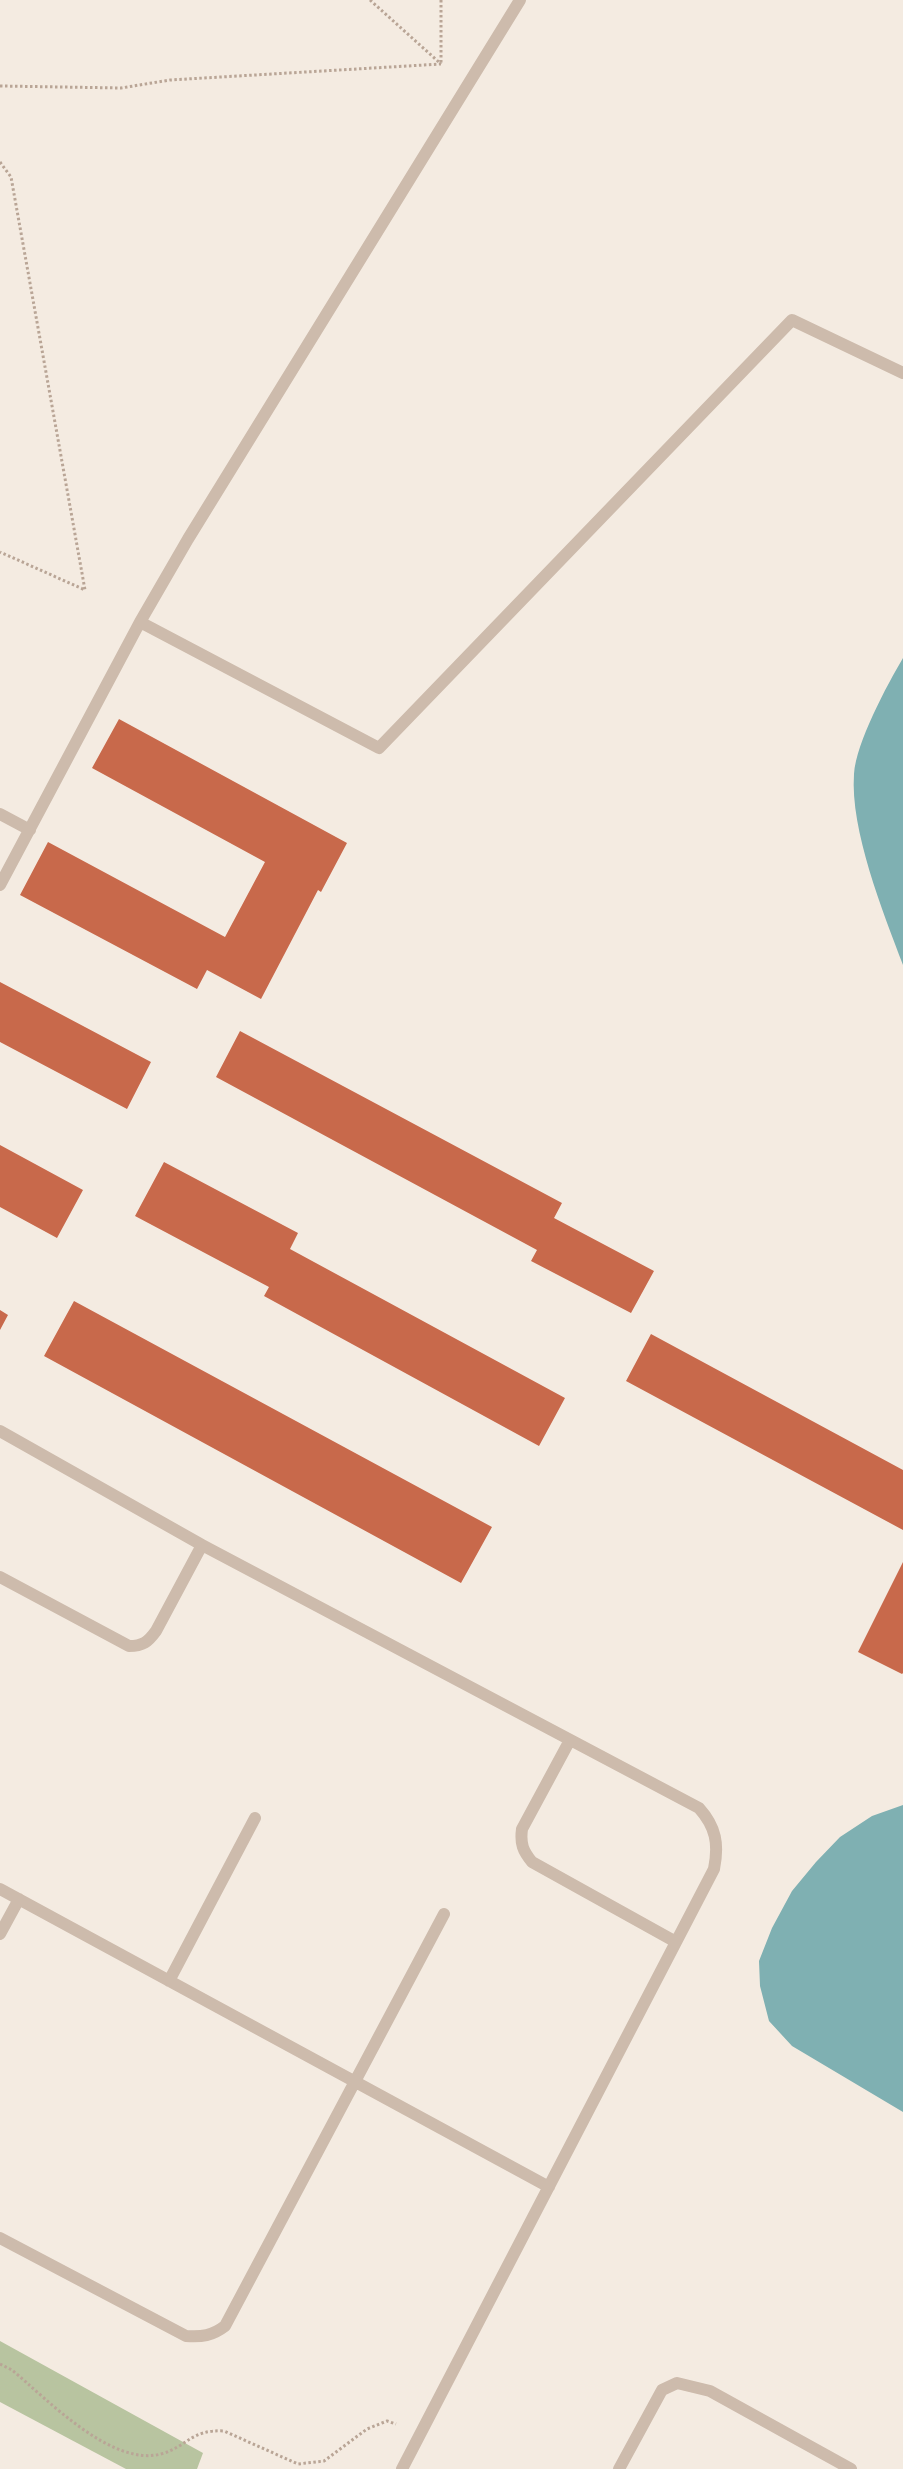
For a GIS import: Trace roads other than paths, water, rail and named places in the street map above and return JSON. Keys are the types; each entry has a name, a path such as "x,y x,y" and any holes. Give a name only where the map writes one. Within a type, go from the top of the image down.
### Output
{"street":[{"path":"0,885 140,622 188,539 520,0"},
{"path":"140,622 379,748 792,320 903,373"},
{"path":"0,814 30,830"},
{"path":"0,1431 202,1545 699,1808 709,1819 716,1833 718,1853 714,1869 402,2469"},
{"path":"0,1577 129,1646 139,1646 148,1642 156,1631 202,1545"},
{"path":"570,1740 522,1829 520,1840 523,1851 532,1862 676,1942"},
{"path":"169,1981 255,1818"},
{"path":"0,1889 548,2187"},
{"path":"0,1934 19,1899"},
{"path":"0,2238 186,2336 202,2337 215,2334 225,2326 444,1914"},
{"path":"619,2469 662,2390 677,2383 710,2391 852,2469"}],"water":[{"path":"903,658 903,965 862,845 854,796 854,774 856,761 866,731 881,698"},
{"path":"903,1805 903,2112 792,2046 769,2021 760,1986 759,1961 772,1928 792,1891 816,1862 840,1837 872,1816"}]}
